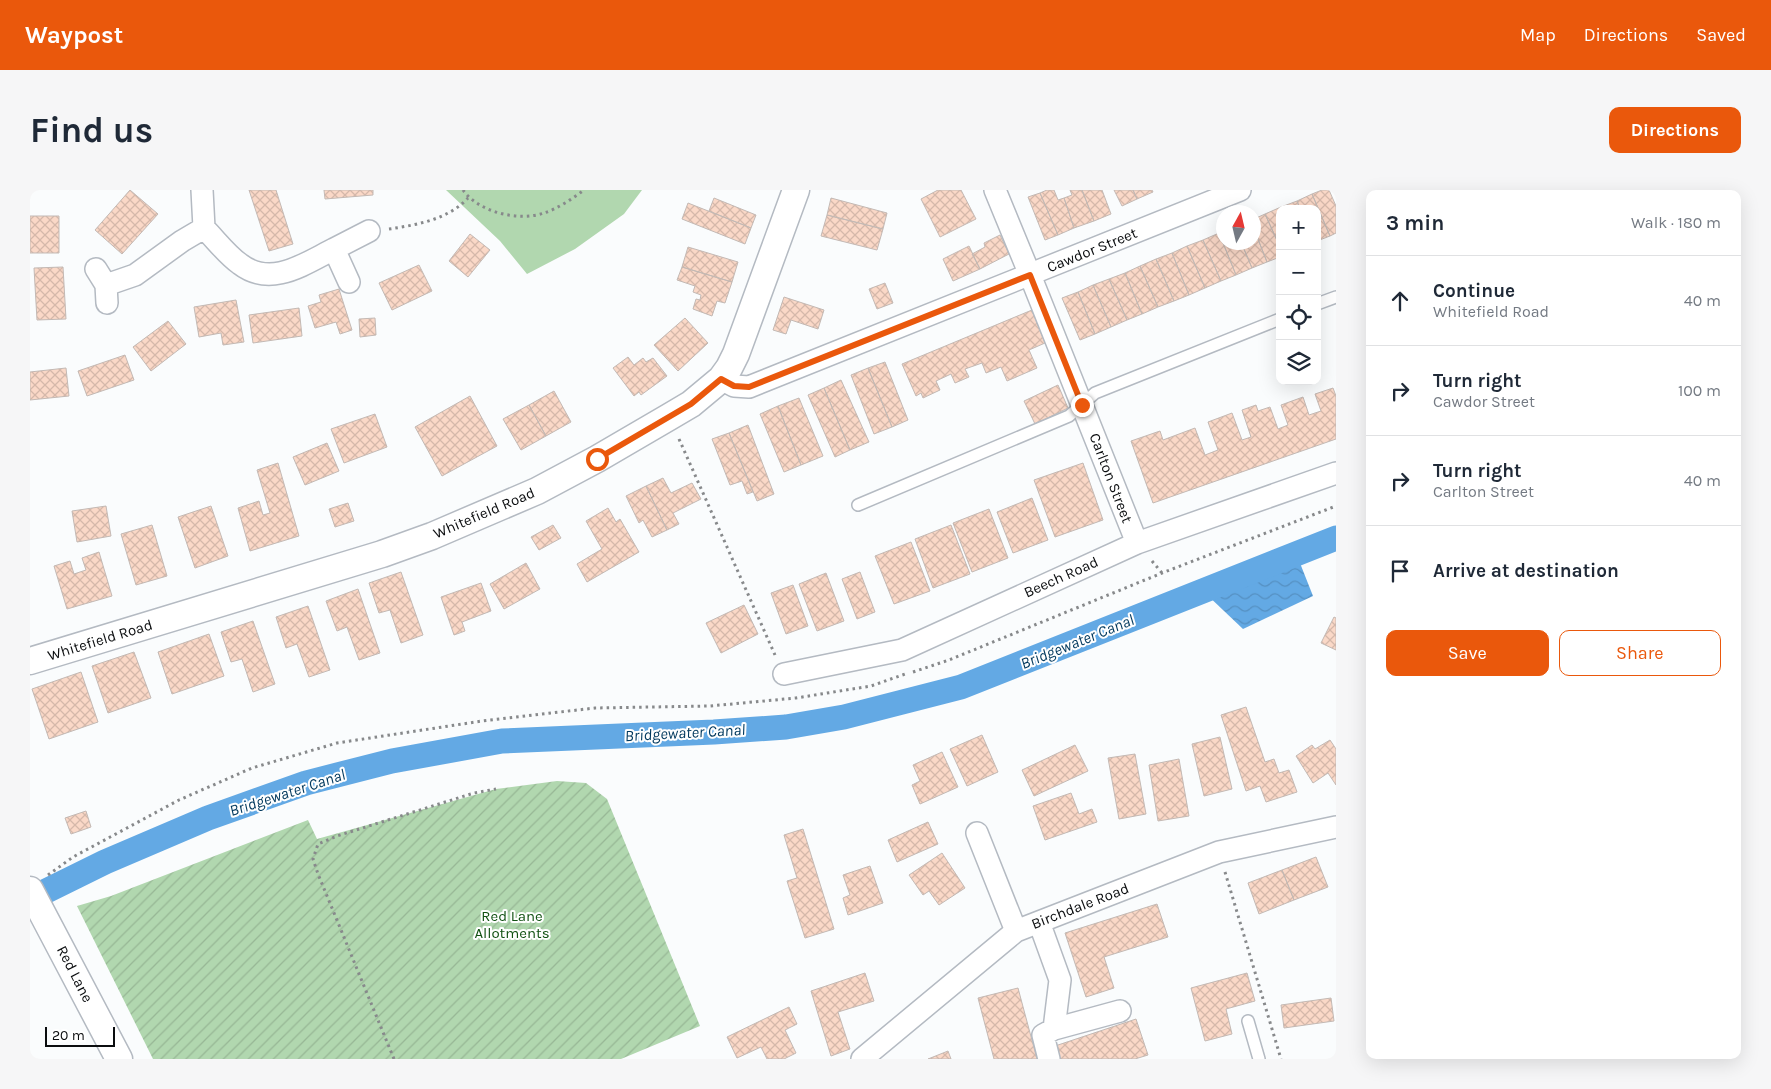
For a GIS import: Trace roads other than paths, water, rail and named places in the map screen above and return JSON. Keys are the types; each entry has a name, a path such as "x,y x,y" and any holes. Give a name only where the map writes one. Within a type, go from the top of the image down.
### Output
{"street":[{"path":"202,190 204,228 239,264 252,272 266,276 281,273 334,250 369,231"},
{"name":"Whitefield Road","path":"30,661 382,554 432,536 537,491 597,459 691,404 721,379 736,354 796,190"},
{"name":"Carlton Street","path":"995,190 1137,543"},
{"name":"Cawdor Street","path":"721,379 734,386 749,387 1240,190"},
{"path":"103,286 135,275 182,241 204,228"},
{"path":"334,250 349,282"},
{"name":"Beech Road","path":"784,674 902,650 1137,543 1336,473"},
{"name":"Birchdale Road","path":"862,1059 1016,931 1219,852 1336,827"},
{"path":"977,833 1016,931"},
{"name":"Red Lane","path":"37,884 44,914 119,1059"},
{"path":"1039,922 1060,980 1054,1029"},
{"path":"1049,1059 1043,1035 1054,1029 1120,1011"}],"lane":[{"path":"1321,303 1336,297"},
{"path":"858,505 1069,416 1094,393 1276,321"},
{"path":"1248,1021 1259,1059"}],"water":[{"path":"1296,553 1313,596 1243,629 1203,591"}],"waterway":[{"name":"Bridgewater Canal","path":"30,899 105,862 208,818 306,783 392,761 502,741 786,727 844,717 961,687 1336,538"}],"park label":[{"name":"Red Lane Allotments","path":"512,924"}]}
